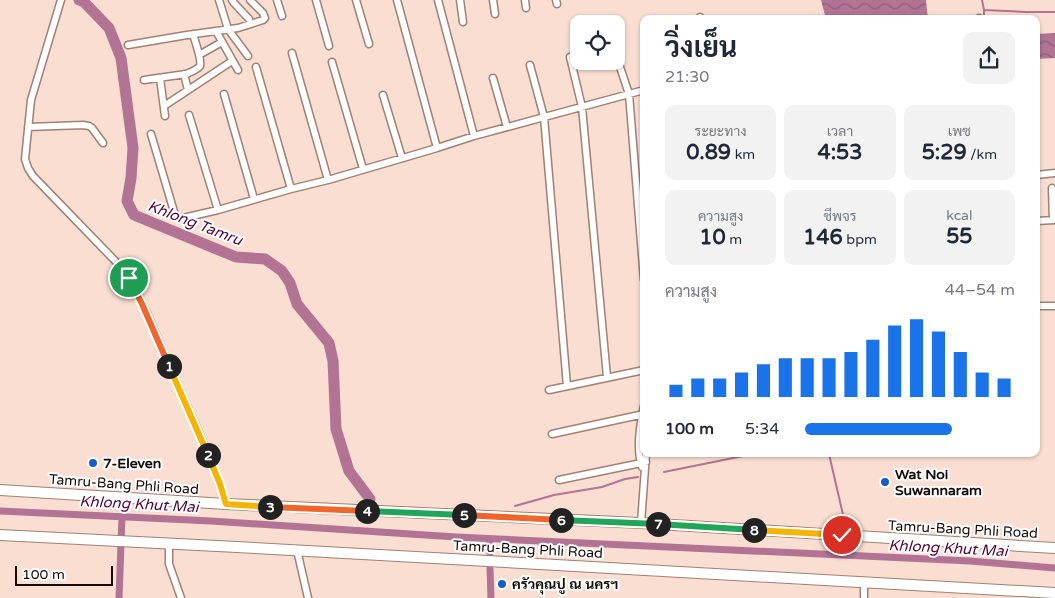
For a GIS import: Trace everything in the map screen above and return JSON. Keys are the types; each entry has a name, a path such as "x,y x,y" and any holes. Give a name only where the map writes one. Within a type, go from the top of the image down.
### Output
{"main road":[{"name":"Tamru-Bang Phli Road","path":"0,490 226,504 641,523 1055,548"},
{"name":"Tamru-Bang Phli Road","path":"0,535 1055,593"}],"street":[{"path":"219,0 228,29 248,56"},
{"path":"232,0 248,19"},
{"path":"128,45 238,28 263,20 263,13 250,0"},
{"path":"277,0 282,16"},
{"path":"316,0 329,46"},
{"path":"356,0 369,44"},
{"path":"396,0 437,148"},
{"path":"438,0 474,136"},
{"path":"460,0 463,22"},
{"path":"493,0 495,14"},
{"path":"525,0 526,8"},
{"path":"60,1 31,100 25,159 33,176 122,268 129,278 205,448 226,504"},
{"path":"216,31 238,70"},
{"path":"144,80 184,74 192,72 199,67 201,63 194,34"},
{"path":"199,55 222,42"},
{"path":"292,53 328,180"},
{"path":"164,106 232,61"},
{"path":"332,62 363,169"},
{"path":"530,66 544,117 567,386"},
{"path":"256,67 291,188"},
{"path":"573,70 582,107 607,377"},
{"path":"621,70 629,94 640,230"},
{"path":"184,74 188,90"},
{"path":"160,78 165,116"},
{"path":"493,78 507,127"},
{"path":"151,134 175,215 183,218 218,210 291,188 328,180 474,136 640,91"},
{"path":"224,94 254,199"},
{"path":"384,95 402,158"},
{"path":"189,115 218,210"},
{"path":"28,127 89,126 103,143"},
{"path":"1040,175 1055,173"},
{"path":"1040,221 1054,220 1052,188"},
{"path":"1040,306 1055,306"},
{"path":"549,390 640,371"},
{"path":"552,434 640,415"},
{"path":"641,523 644,473 642,457"},
{"path":"643,462 645,457"},
{"path":"559,480 643,462"},
{"path":"169,544 169,564 181,598"},
{"path":"296,550 308,598"},
{"path":"864,582 864,598"}],"water":[{"path":"821,0 926,0 928,15 825,15"},
{"path":"1055,33 1055,58 1040,59 1040,34"}],"waterway":[{"name":"Khlong Tamru","path":"79,0 84,2 109,28 121,58 133,148 127,201 134,215 236,257 265,259 282,271 290,283 297,304 329,343 333,361 336,429 349,471 370,499"},
{"path":"982,0 984,10"},
{"path":"984,15 984,10 1055,12"},
{"path":"664,472 738,457"},
{"path":"830,457 847,532"},
{"path":"515,506 554,495 602,487 625,479 638,477"},
{"name":"Khlong Khut Mai","path":"0,511 211,521 456,537 970,561 1055,568"},
{"path":"119,598 122,517"},
{"path":"489,539 490,553"},
{"path":"849,539 853,556"},
{"path":"490,569 491,598"}],"place":[{"name":"7-Eleven","path":"93,463"},
{"name":"Wat Noi Suwannaram","path":"885,482"},
{"name":"ครัวคุณปู ณ นครฯ","path":"502,584"}],"route":[{"path":"129,278 205,448 226,504 641,523 842,535"}]}
